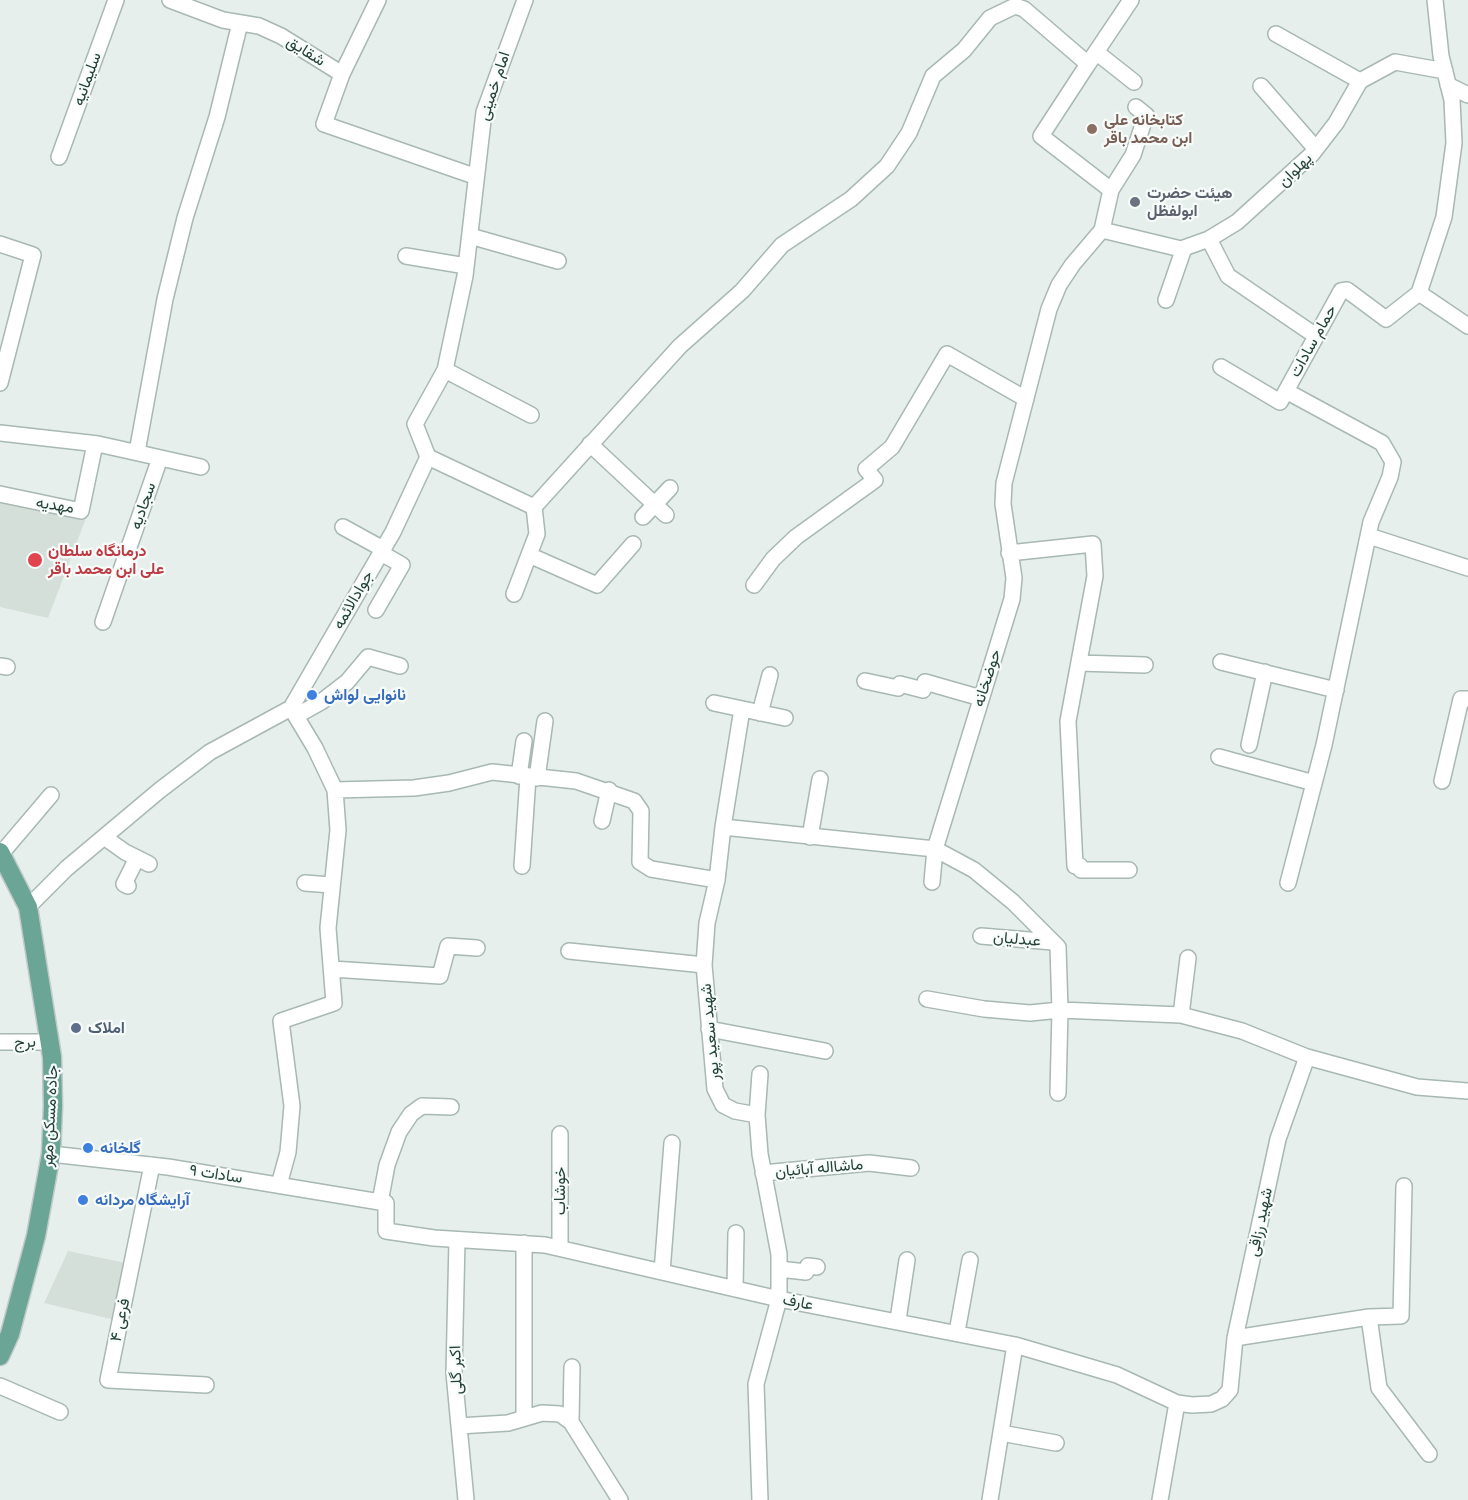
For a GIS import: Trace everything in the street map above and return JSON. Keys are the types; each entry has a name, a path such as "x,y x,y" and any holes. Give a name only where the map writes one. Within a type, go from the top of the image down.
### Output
{"main road":[{"name":"جاده مسکن مهر","path":"0,1356 5,1331 36,1236 51,1154 53,1106 50,1042 28,907 1,853"}],"street":[{"name":"سلیمانیه","path":"58,157 116,0"},
{"path":"342,74 378,0"},
{"name":"امام خمینی","path":"474,176 484,112 525,0"},
{"path":"1111,190 1041,136 1131,0"},
{"path":"1435,0 1454,143 1450,185 1443,217 1419,293 1468,326"},
{"name":"شقایق","path":"175,1 223,20 259,26 281,36 342,74 324,124 474,176"},
{"path":"514,594 537,534 534,507 680,346 742,291 782,245 851,199 887,166 909,133 933,76 964,50 990,18 1015,6 1024,9 1092,58 1134,82"},
{"path":"137,452 165,299 185,218 217,117 240,23"},
{"path":"1276,34 1360,81 1395,62 1447,78 1468,94"},
{"name":"پهلوان","path":"1184,248 1209,239 1237,222 1316,149 1336,123 1360,81"},
{"path":"1261,86 1316,149"},
{"path":"1136,107 1146,115 1132,155 1111,190 1102,230 1184,248 1166,300"},
{"path":"474,176 466,266 445,370 415,424 428,457 534,507"},
{"name":"حوضخانه","path":"932,882 935,849 1012,599 1014,578 1003,504 1004,483 1049,309 1059,285 1072,264 1102,230"},
{"path":"470,236 558,261"},
{"path":"1209,239 1228,276 1316,336"},
{"path":"0,244 33,255 0,383"},
{"path":"406,256 466,266"},
{"name":"حمام سادات","path":"1286,391 1341,291 1347,290 1386,319 1419,293"},
{"path":"754,585 773,559 796,537 875,480 866,468 892,447 947,354 1026,399"},
{"path":"1221,367 1280,402 1286,391 1383,443 1393,462 1390,477 1376,508 1336,690 1288,883"},
{"path":"445,370 531,415"},
{"path":"0,433 95,444 201,467"},
{"name":"مهدیه","path":"0,494 81,511 95,444"},
{"path":"590,444 660,510"},
{"name":"جوادالائمه","path":"293,712 382,551 428,457"},
{"name":"سجادیه","path":"103,622 160,458"},
{"path":"643,517 660,510 670,488"},
{"path":"343,527 402,565 376,610"},
{"path":"1370,536 1468,568"},
{"path":"529,555 597,585 633,544"},
{"path":"1009,554 1093,544 1095,576 1068,721 1075,866 1080,866 1081,870 1129,870"},
{"path":"28,907 67,868 210,752 293,712 321,702 347,682 368,657 400,666"},
{"path":"1221,662 1336,690"},
{"path":"1080,663 1145,665"},
{"path":"1249,745 1265,672"},
{"path":"760,713 770,675"},
{"path":"865,681 898,688 900,684 923,690 925,682 981,698"},
{"path":"1442,781 1461,699 1468,699"},
{"path":"714,703 785,718"},
{"name":"شهید سعید پور","path":"742,709 717,880 707,923 704,965 715,1089 723,1104 735,1111 757,1115"},
{"path":"279,1185 288,1152 292,1106 281,1021 334,1004 328,928 338,830 334,790 293,712"},
{"path":"528,777 545,721"},
{"path":"522,866 528,777 524,741"},
{"path":"1219,757 1314,783"},
{"path":"334,790 414,788 449,783 492,772 576,781 609,790 634,801 641,811 640,862 651,869 717,880"},
{"path":"810,837 820,779"},
{"path":"602,821 609,790"},
{"path":"1,853 51,795"},
{"path":"723,827 935,849 974,870 1013,902 1058,948 1060,1010 1058,1093"},
{"path":"104,837 143,861 124,884 128,886"},
{"path":"305,883 331,885"},
{"name":"عبدلیان","path":"981,936 1053,942"},
{"path":"332,969 440,976 448,946 477,948"},
{"path":"568,951 704,965"},
{"path":"1181,1015 1188,958"},
{"path":"927,999 1030,1014 1060,1010 1181,1015 1242,1031 1307,1057 1417,1087 1467,1090"},
{"path":"709,1029 825,1051"},
{"name":"برج","path":"0,1042 50,1042"},
{"name":"شهید رزاقی","path":"1230,1390 1234,1338 1278,1139 1307,1057"},
{"path":"760,1074 757,1115 779,1269 779,1299 756,1384 760,1500"},
{"path":"380,1203 383,1161 411,1113 422,1107 451,1107"},
{"name":"خوشاب","path":"560,1134 560,1248"},
{"path":"663,1272 672,1143"},
{"name":"سادات ۹","path":"51,1154 152,1165 380,1203"},
{"name":"ماشااله آبائیان","path":"764,1173 869,1163 911,1168"},
{"name":"فرعی ۴","path":"152,1165 108,1380 206,1385"},
{"path":"1234,1338 1369,1317 1401,1316 1404,1186"},
{"name":"عارف","path":"380,1203 386,1203 386,1231 457,1240 560,1248 779,1299 957,1332 1015,1345 1117,1375 1177,1402 1192,1405 1211,1404 1222,1399 1230,1390"},
{"path":"735,1288 736,1233"},
{"name":"اکبر گلی","path":"457,1240 454,1373 466,1500"},
{"path":"524,1417 525,1244"},
{"path":"898,1320 907,1260"},
{"path":"957,1332 970,1260"},
{"path":"779,1269 806,1272 808,1266 817,1267"},
{"path":"1369,1317 1379,1388 1429,1454"},
{"path":"990,1500 1015,1345"},
{"path":"571,1422 572,1367"},
{"path":"0,1386 60,1412"},
{"path":"1160,1500 1177,1402"},
{"path":"459,1426 508,1423 542,1413 560,1414 571,1422 620,1500"},
{"path":"1000,1433 1056,1443"}],"shaded area":[{"name":"درمانگاه سلطان علی ابن محمد باقر","path":"0,501 88,513 48,618 0,607"},
{"path":"68,1251 126,1263 115,1320 44,1303"}],"place":[{"name":"کتابخانه علی ابن محمد باقر","path":"1092,129"},
{"name":"هیئت حضرت ابولفظل","path":"1135,202"},
{"name":"درمانگاه سلطان علی ابن محمد باقر","path":"35,560"},
{"name":"نانوایی لواش","path":"312,695"},
{"name":"املاک","path":"76,1028"},
{"name":"گلخانه","path":"88,1148"},
{"name":"آرایشگاه مردانه","path":"83,1200"}]}
